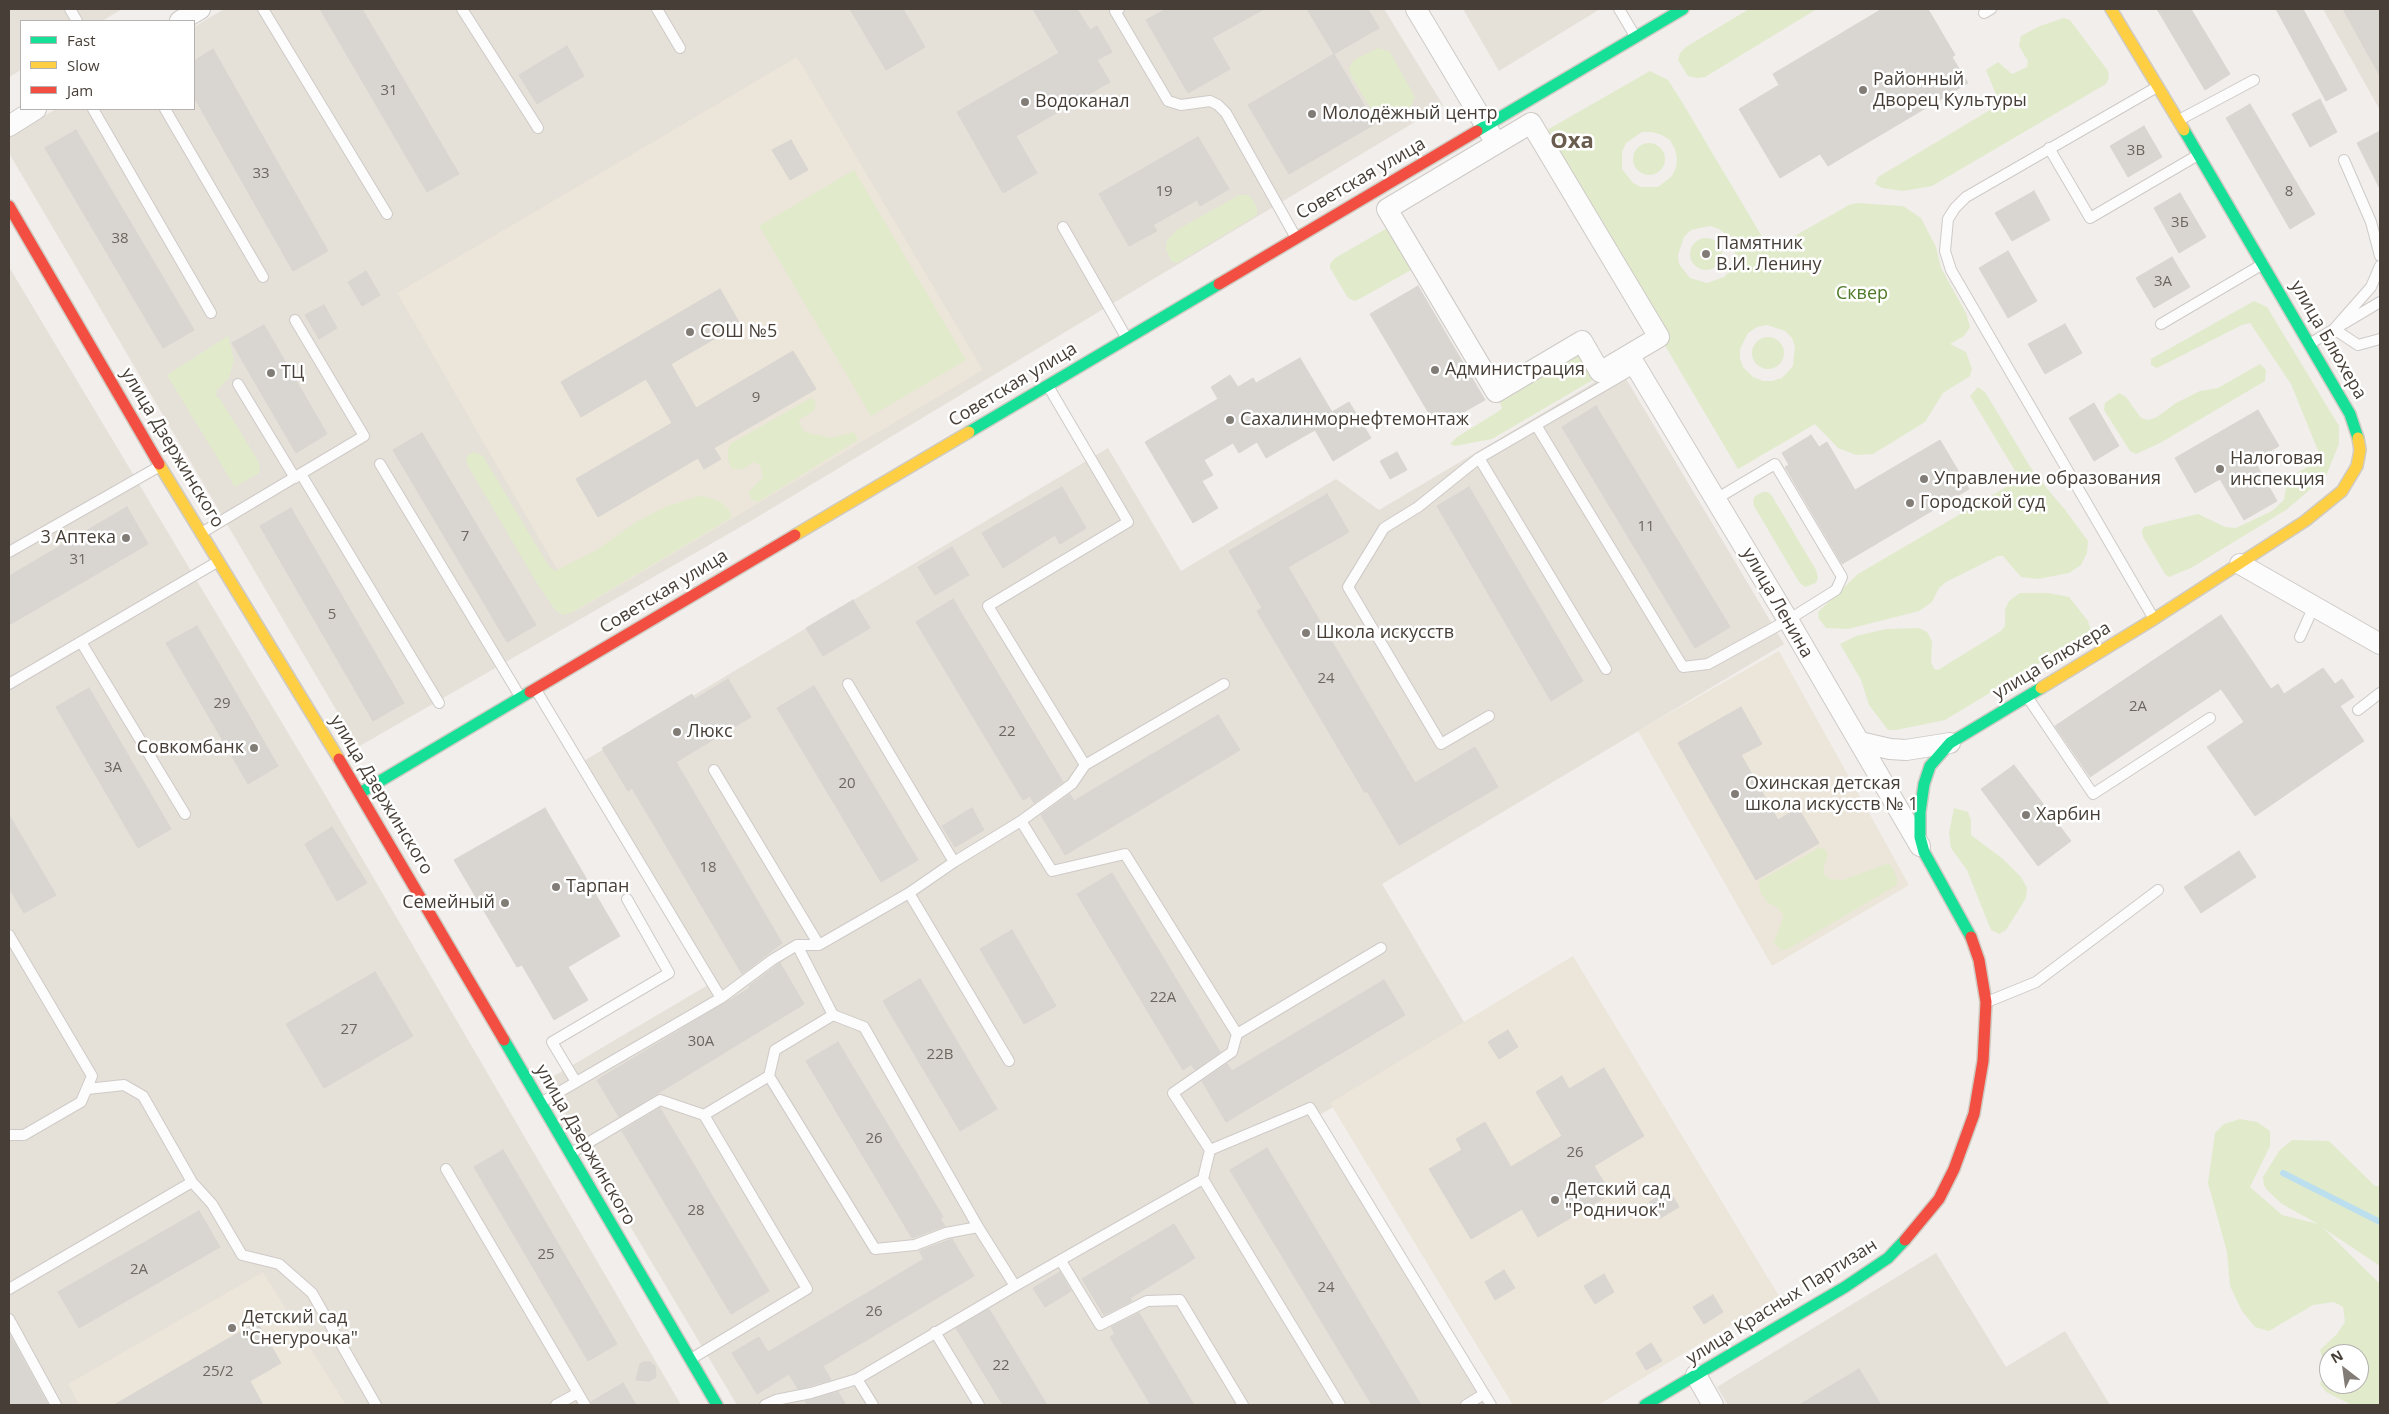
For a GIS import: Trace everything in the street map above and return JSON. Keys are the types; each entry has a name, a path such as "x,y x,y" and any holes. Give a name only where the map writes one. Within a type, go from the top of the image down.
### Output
{"street":[{"path":"182,20 200,9"},
{"path":"1416,9 1497,143"},
{"name":"Советская улица","path":"360,793 1683,9"},
{"name":"улица Блюхера","path":"1924,852 1920,837 1920,812 1928,774 1938,755 1950,743 2154,619 2305,521 2342,491 2357,466 2360,450 2357,431 2350,414 2264,264 2112,9"},
{"path":"9,126 34,110"},
{"path":"1531,123 1658,338 1632,361 1600,372 1582,341 1496,392 1387,209 1497,143 1531,123"},
{"name":"улица Дзержинского","path":"9,206 160,466 360,793 717,1405"},
{"name":"улица Ленина","path":"1632,361 1788,620 1924,852"},
{"path":"2240,564 2380,644"},
{"path":"1860,742 1877,747 1906,750 1950,743"},
{"name":"улица Красных Партизан","path":"1645,1405 1852,1282 1888,1258 1919,1226 1939,1198 1954,1168 1974,1114 1983,1061 1986,1002 1979,960 1967,927 1924,852"},
{"path":"1696,1375 1713,1405"}],"lane":[{"path":"70,9 76,20"},
{"path":"264,9 386,214"},
{"path":"462,9 538,128"},
{"path":"656,9 680,48"},
{"path":"1619,9 1636,37"},
{"path":"1116,10 1168,101 1181,105 1210,101 1218,105 1226,113 1296,237"},
{"path":"2179,120 2254,80"},
{"path":"2154,619 1951,270 1945,251 1948,219 1955,208 1966,197 2158,86"},
{"path":"94,110 211,313"},
{"path":"166,110 263,277"},
{"path":"2049,148 2090,218 2199,155"},
{"path":"2344,160 2371,222 2380,256"},
{"path":"1063,227 1127,337"},
{"path":"2160,324 2264,264"},
{"path":"2334,329 2371,287 2380,266"},
{"path":"2310,343 2380,302"},
{"path":"202,532 364,436 295,320"},
{"path":"2334,329 2358,345 2380,339"},
{"path":"1489,716 1441,744 1348,587 1384,528 1418,507 1479,458 1536,425 1632,361"},
{"path":"238,384 298,476 439,704"},
{"path":"1048,385 1128,522 988,606 1084,765"},
{"path":"1536,425 1683,667 1708,664 1788,620 1836,590 1842,576 1775,464 1716,499"},
{"path":"1479,458 1606,669"},
{"path":"380,464 522,698"},
{"path":"9,552 160,466"},
{"path":"9,684 219,561"},
{"path":"2300,637 2314,606"},
{"path":"81,642 185,814"},
{"path":"848,684 954,862"},
{"path":"540,1103 721,998 772,960 797,945 819,945 909,893 954,862 1020,821 1072,784 1084,765 1224,684"},
{"path":"536,690 721,998"},
{"path":"2358,710 2380,693"},
{"path":"2027,697 2093,794 2210,718"},
{"path":"714,770 819,945"},
{"path":"1020,821 1052,871 1125,854 1237,1034"},
{"path":"1986,1002 2036,982 2158,890"},
{"path":"909,893 1009,1061"},
{"path":"576,1082 552,1042 670,972 627,899"},
{"path":"9,935 13,951 92,1076 81,1102 24,1135 9,1135"},
{"path":"797,945 833,1015 864,1027 978,1227 1015,1286"},
{"path":"1340,1405 1203,1179 1210,1150 1173,1093 1232,1052 1237,1034 1381,948"},
{"path":"833,1015 775,1050 769,1076 875,1250 915,1245 946,1233 978,1227"},
{"path":"704,1114 769,1076"},
{"path":"87,1089 124,1085 142,1096 192,1182 212,1204 242,1255 279,1264 312,1293 376,1405"},
{"path":"570,1154 660,1100 704,1114 807,1289 690,1360"},
{"path":"1210,1150 1310,1108 1491,1405"},
{"path":"446,1169 585,1405"},
{"path":"765,1405 776,1400 810,1393 857,1379 935,1332 1203,1179"},
{"path":"9,1289 192,1182"},
{"path":"1061,1261 1100,1325 1147,1301 1180,1300 1243,1405"},
{"path":"9,1319 56,1405"},
{"path":"935,1332 979,1405"},
{"path":"857,1379 872,1405"},
{"path":"556,1405 578,1393"},
{"path":"1466,1405 1484,1394"}],"shaded area":[{"path":"9,9 122,9 104,20 20,20 20,71 9,77"},
{"path":"224,9 1384,9 1443,105 749,522 358,747 9,153 9,137 54,110 195,110 195,26"},
{"path":"1463,9 1600,9 1499,71"},
{"path":"2323,9 2380,9 2380,110"},
{"name":"СОШ №5","path":"797,57 983,370 580,609 397,293"},
{"path":"9,267 321,788 681,1405 9,1405"},
{"path":"1615,370 1628,382 1784,644 1382,884 1467,1027 1313,1119 1484,1405 737,1405 544,1082 708,985 577,765 1108,448 1181,571 1336,479 1379,510"},
{"path":"1779,651 1909,885 1772,966 1638,731"},
{"name":"Детский сад \"Родничок\"","path":"1573,956 1779,1296 1598,1405 1513,1405 1330,1103"},
{"path":"1936,1253 2006,1367 2065,1331 2110,1405 1728,1405 1717,1387"},
{"name":"Детский сад \"Снегурочка\"","path":"263,1272 346,1405 79,1405 68,1384"}],"green space":[{"path":"1749,9 1817,9 1705,77 1688,76 1678,60 1680,53 1686,47"},
{"path":"2064,18 2070,20 2108,71 2109,78 2106,84 1932,186 1903,191 1882,188 1875,184 1878,177 2000,104 1986,70 1998,62 2012,74 2027,67 2028,61 2019,46 2021,36 2040,26"},
{"path":"1378,48 1390,52 1415,97 1411,107 1390,120 1384,121 1374,114 1351,76 1349,68 1354,60"},
{"name":"Сквер","path":"1650,71 1668,80 1770,250 1849,205 1857,203 1903,206 1921,218 1936,247 1941,268 1966,313 1970,327 1964,336 1950,344 1966,352 1972,369 1970,376 1943,393 1925,422 1873,454 1856,455 1838,448 1815,424 1738,469 1540,134","holes":["1642,132 1662,135 1670,140 1675,149 1677,158 1676,168 1672,176 1658,187 1641,187 1633,183 1622,169 1622,152 1626,143","1710,226 1719,229 1733,243 1735,253 1730,271 1724,277 1707,283 1690,278 1679,264 1678,255 1684,237 1691,230","1767,325 1785,331 1792,338 1795,347 1793,366 1782,378 1763,381 1753,377 1743,367 1740,349 1748,333 1757,327"]},
{"path":"1649,143 1661,147 1665,159 1661,171 1649,175 1637,171 1633,159 1637,147"},
{"path":"854,170 966,360 871,416 759,226"},
{"path":"1239,195 1248,195 1253,200 1257,208 1257,215 1177,263 1171,261 1166,249 1167,240 1177,230"},
{"path":"1396,223 1420,265 1355,301 1348,298 1330,268 1330,264 1335,258"},
{"path":"1706,238 1718,242 1722,254 1718,266 1706,270 1694,266 1690,254 1694,242"},
{"path":"2254,301 2267,307 2339,426 2339,444 2326,476 2286,510 2191,568 2169,577 2165,574 2143,537 2142,531 2144,527 2198,514 2225,527 2236,528 2272,511 2284,500 2287,482 2293,475 2315,463 2319,453 2291,384 2250,323 2242,325 2157,368 2151,365 2151,359"},
{"path":"228,336 234,360 229,378 217,390 216,396 220,399 260,467 259,473 235,487 167,375"},
{"path":"1768,337 1780,341 1784,353 1780,365 1768,369 1756,365 1752,353 1756,341"},
{"path":"1582,341 1598,377 1492,439 1455,446 1450,444 1457,437 1502,408 1496,392"},
{"path":"2260,364 2266,370 2265,381 2160,443 2136,454 2130,451 2104,410 2105,403 2119,393 2126,397 2141,418 2149,420 2157,417 2176,403 2200,391 2218,388"},
{"path":"1978,387 1985,392 2034,473 2088,541 2087,553 2081,565 2069,573 2038,579 2021,577 2003,556 1998,556 1946,582 1939,588 1932,602 1919,611 1848,629 1826,628 1819,619 1818,612 1858,574 2020,479 1970,396"},
{"path":"811,398 816,402 814,411 800,419 799,423 805,432 831,438 854,432 858,440 758,502 751,499 749,492 763,477 760,465 753,462 744,469 732,469 728,460 730,444"},
{"path":"474,452 483,456 548,565 555,571 597,550 636,522 665,507 699,496 711,498 722,503 730,511 731,518 573,612 563,615 555,610 535,580 468,466 466,460 468,455"},
{"path":"1768,492 1772,496 1816,570 1818,578 1816,583 1805,587 1799,582 1754,506 1755,496"},
{"path":"2020,593 2048,593 2069,597 2088,621 2091,632 1945,720 1888,730 1869,705 1861,680 1840,644 1856,636 1886,629 1919,628 1927,632 1932,641 1931,662 1934,669 1938,670 2001,631 2005,626 2005,610 2009,601"},
{"path":"1954,808 1968,812 1971,820 1971,835 2003,859 2021,877 2027,888 2026,898 2006,930 1999,934 1991,930 1967,870 1951,848 1949,833"},
{"path":"1819,848 1825,849 1828,855 1824,874 1829,879 1843,880 1886,864 1891,865 1897,878 1897,885 1788,949 1781,950 1774,942 1783,918 1782,913 1777,907 1768,903 1760,892 1759,881"},
{"path":"2240,1119 2257,1122 2270,1131 2270,1146 2250,1187 2282,1215 2318,1224 2282,1204 2264,1185 2263,1177 2279,1151 2292,1140 2329,1141 2375,1186 2380,1186 2380,1266 2323,1228 2380,1284 2380,1405 2352,1405 2330,1394 2369,1394 2369,1344 2326,1344 2337,1334 2345,1322 2343,1307 2334,1302 2313,1305 2269,1331 2255,1327 2242,1311 2230,1286 2227,1252 2208,1183 2215,1133 2224,1124"}],"building":[{"path":"320,9 362,9 459,174 427,192"},
{"path":"850,9 903,9 925,47 886,70"},
{"name":"Водоканал","path":"1033,9 1077,9 1090,30 1097,26 1112,52 1097,60 1110,82 1016,136 1037,173 1003,193 957,112 1059,53"},
{"path":"1166,9 1264,9 1212,38 1230,69 1188,93 1146,20"},
{"path":"1307,9 1368,9 1379,28 1334,54"},
{"name":"Районный Дворец Культуры","path":"1882,9 1928,9 1955,55 1952,57 1968,83 1828,166 1820,154 1780,178 1739,109 1779,85 1773,74"},
{"path":"2157,9 2191,9 2230,74 2205,90"},
{"path":"2276,9 2303,9 2347,90 2326,101"},
{"path":"2343,9 2380,9 2380,76"},
{"path":"567,46 584,76 537,104 519,75"},
{"path":"213,49 328,251 293,271 195,99 195,60"},
{"name":"Молодёжный центр","path":"1334,54 1375,124 1289,174 1248,105"},
{"path":"2320,99 2337,132 2310,147 2292,114"},
{"path":"2250,104 2315,214 2290,229 2226,118"},
{"path":"2144,126 2162,157 2128,177 2110,146"},
{"path":"76,130 194,330 163,348 45,148"},
{"path":"2380,131 2380,189 2357,143"},
{"path":"1198,137 1229,189 1200,206 1197,200 1153,225 1157,231 1129,246 1099,194"},
{"path":"791,140 808,170 790,180 772,150"},
{"path":"2034,191 2050,220 2012,241 1995,213"},
{"path":"2180,193 2206,237 2179,253 2154,208"},
{"path":"2008,251 2037,301 2008,318 1979,268"},
{"path":"2172,257 2190,287 2154,308 2136,278"},
{"path":"366,271 380,295 362,306 348,282"},
{"name":"Администрация","path":"1418,286 1485,400 1437,427 1370,314"},
{"path":"720,289 740,324 671,364 696,408 793,351 816,389 714,448 721,459 704,469 698,458 598,517 576,479 672,423 646,379 581,417 561,382"},
{"path":"324,305 337,328 319,339 305,315"},
{"path":"2065,324 2082,353 2045,374 2028,344"},
{"name":"ТЦ","path":"264,325 327,434 296,453 232,343"},
{"path":"1300,358 1332,412 1349,402 1371,438 1333,461 1315,430 1266,458 1257,442 1239,453 1233,443 1204,460 1213,475 1202,481 1218,508 1193,523 1145,442 1218,399 1211,387 1230,375 1238,387 1253,378 1256,383"},
{"path":"2094,403 2119,446 2094,461 2069,418"},
{"path":"1596,406 1730,627 1695,648 1562,427"},
{"name":"Налоговая инспекция","path":"2258,410 2279,446 2254,460 2277,501 2244,520 2220,479 2195,493 2175,458"},
{"path":"422,433 536,625 507,642 393,450"},
{"name":"Городской суд","path":"1811,435 1819,447 1827,442 1855,490 1940,440 1969,489 1842,564 1785,467 1789,465 1782,453"},
{"path":"1397,452 1407,470 1390,479 1380,461"},
{"path":"1062,487 1086,528 1060,544 1055,535 1003,568 982,533"},
{"path":"1469,487 1583,681 1551,701 1437,506"},
{"path":"1327,494 1349,532 1288,567 1415,783 1475,747 1498,787 1399,845 1367,791 1365,793 1257,611 1262,608 1229,551"},
{"path":"127,507 148,544 9,625 9,576"},
{"path":"291,508 404,703 373,721 260,526"},
{"path":"952,547 969,575 935,595 918,567"},
{"path":"953,599 1063,782 1034,803 1030,796 1023,800 916,622"},
{"path":"853,600 870,628 823,656 806,628"},
{"path":"2221,615 2271,689 2278,684 2284,694 2323,668 2335,684 2342,679 2354,697 2340,706 2364,741 2255,816 2207,747 2244,722 2221,689 2090,777 2055,726"},
{"path":"197,626 278,766 248,784 166,643"},
{"path":"728,679 751,717 676,762 782,943 742,974 632,788 628,791 602,748 692,694 695,699"},
{"path":"814,686 918,860 881,882 777,708"},
{"path":"89,688 171,829 138,848 56,707"},
{"name":"Охинская детская школа искусств № 1","path":"1741,707 1762,744 1741,755 1778,820 1798,808 1819,843 1756,880 1678,743"},
{"path":"1218,715 1240,750 1065,855 1041,815 1070,794 1074,801"},
{"name":"Харбин","path":"2014,765 2071,841 2038,866 1981,789"},
{"path":"545,808 620,936 568,967 588,1000 554,1020 522,965 517,967 454,860"},
{"path":"972,808 984,830 955,847 942,826"},
{"path":"9,815 56,895 24,913 9,888"},
{"path":"332,827 367,883 337,901 305,844"},
{"path":"2239,851 2256,877 2201,913 2184,887"},
{"path":"1112,873 1220,1052 1195,1070 1191,1064 1183,1070 1077,894"},
{"path":"1012,930 1056,1006 1024,1024 980,949"},
{"path":"780,963 804,1004 619,1117 597,1080 750,988 749,986"},
{"path":"375,972 413,1036 324,1088 286,1024"},
{"path":"920,979 997,1109 960,1131 883,1001"},
{"path":"1384,980 1405,1015 1226,1122 1202,1081 1227,1064 1232,1071"},
{"path":"1508,1030 1518,1047 1499,1059 1488,1042"},
{"path":"838,1042 943,1217 940,1219 945,1226 912,1238 806,1061"},
{"path":"1604,1068 1644,1136 1594,1166 1611,1194 1538,1237 1522,1209 1471,1239 1429,1169 1462,1150 1456,1139 1485,1122 1511,1167 1562,1136 1536,1092 1562,1076 1569,1089"},
{"path":"660,1108 769,1291 731,1314 622,1131"},
{"path":"1267,1148 1421,1405 1372,1405 1230,1170"},
{"path":"503,1150 617,1344 588,1361 474,1167"},
{"path":"1669,1190 1679,1207 1659,1219 1649,1202"},
{"path":"199,1211 220,1247 79,1328 58,1292"},
{"path":"1174,1224 1195,1258 1130,1298 1132,1301 1104,1315 1082,1279"},
{"path":"952,1239 974,1276 823,1366 831,1380 798,1389 789,1374 757,1394 732,1353 759,1337 768,1352 924,1259 919,1251"},
{"path":"1504,1270 1515,1288 1495,1300 1485,1282"},
{"path":"1060,1272 1071,1291 1045,1307 1033,1288"},
{"path":"1604,1274 1614,1292 1595,1304 1584,1286"},
{"path":"1713,1295 1723,1312 1704,1324 1693,1307"},
{"path":"989,1309 1047,1405 1003,1405 956,1328"},
{"path":"1139,1313 1194,1405 1151,1405 1110,1337 1115,1334 1111,1327"},
{"path":"257,1322 281,1363 250,1381 263,1405 114,1405"},
{"path":"9,1334 19,1352 48,1405 9,1405"},
{"path":"1651,1343 1662,1361 1646,1370 1636,1353"},
{"path":"650,1362 655,1366 656,1377 649,1381 636,1380 640,1364"},
{"path":"1859,1369 1881,1405 1799,1405"},
{"path":"623,1383 636,1405 592,1405 591,1402"},
{"path":"838,1392 846,1405 808,1405 805,1401"}],"waterway":[{"path":"2283,1173 2380,1222"}],"traffic: fast":[{"path":"1477,131 1683,9"},
{"path":"2184,130 2350,414 2358,438"},
{"path":"969,432 1219,284"},
{"path":"1971,937 1924,852 1920,837 1920,812 1924,784 1930,766 1950,743 2041,688"},
{"path":"360,793 530,692"},
{"path":"504,1040 717,1405"},
{"path":"1645,1405 1845,1287 1888,1258 1905,1240"}],"traffic: slow":[{"path":"2111,9 2184,130"},
{"path":"795,535 969,432"},
{"path":"2041,688 2154,619 2305,521 2342,491 2357,466 2360,450 2358,438"},
{"path":"159,464 339,759"}],"traffic: jam":[{"path":"1219,284 1477,131"},
{"path":"9,206 159,464"},
{"path":"530,692 795,535"},
{"path":"339,759 504,1040"},
{"path":"1905,1240 1939,1199 1954,1169 1974,1114 1983,1061 1986,1002 1979,960 1971,937"}],"place":[{"name":"Районный Дворец Культуры","path":"1863,90"},
{"name":"Водоканал","path":"1025,102"},
{"name":"Молодёжный центр","path":"1312,114"},
{"name":"Памятник В.И. Ленину","path":"1706,254"},
{"name":"СОШ №5","path":"690,332"},
{"name":"Администрация","path":"1435,370"},
{"name":"ТЦ","path":"271,373"},
{"name":"Сахалинморнефтемонтаж","path":"1230,420"},
{"name":"Налоговая инспекция","path":"2220,469"},
{"name":"Управление образования","path":"1924,479"},
{"name":"Городской суд","path":"1910,503"},
{"name":"3 Аптека","path":"126,538"},
{"name":"Школа искусств","path":"1306,633"},
{"name":"Люкс","path":"677,732"},
{"name":"Совкомбанк","path":"254,748"},
{"name":"Охинская детская школа искусств № 1","path":"1735,794"},
{"name":"Харбин","path":"2026,815"},
{"name":"Тарпан","path":"556,887"},
{"name":"Семейный","path":"505,903"},
{"name":"Детский сад \"Родничок\"","path":"1555,1200"},
{"name":"Детский сад \"Снегурочка\"","path":"232,1328"}],"district":[{"name":"Оха","path":"1572,142"}]}
